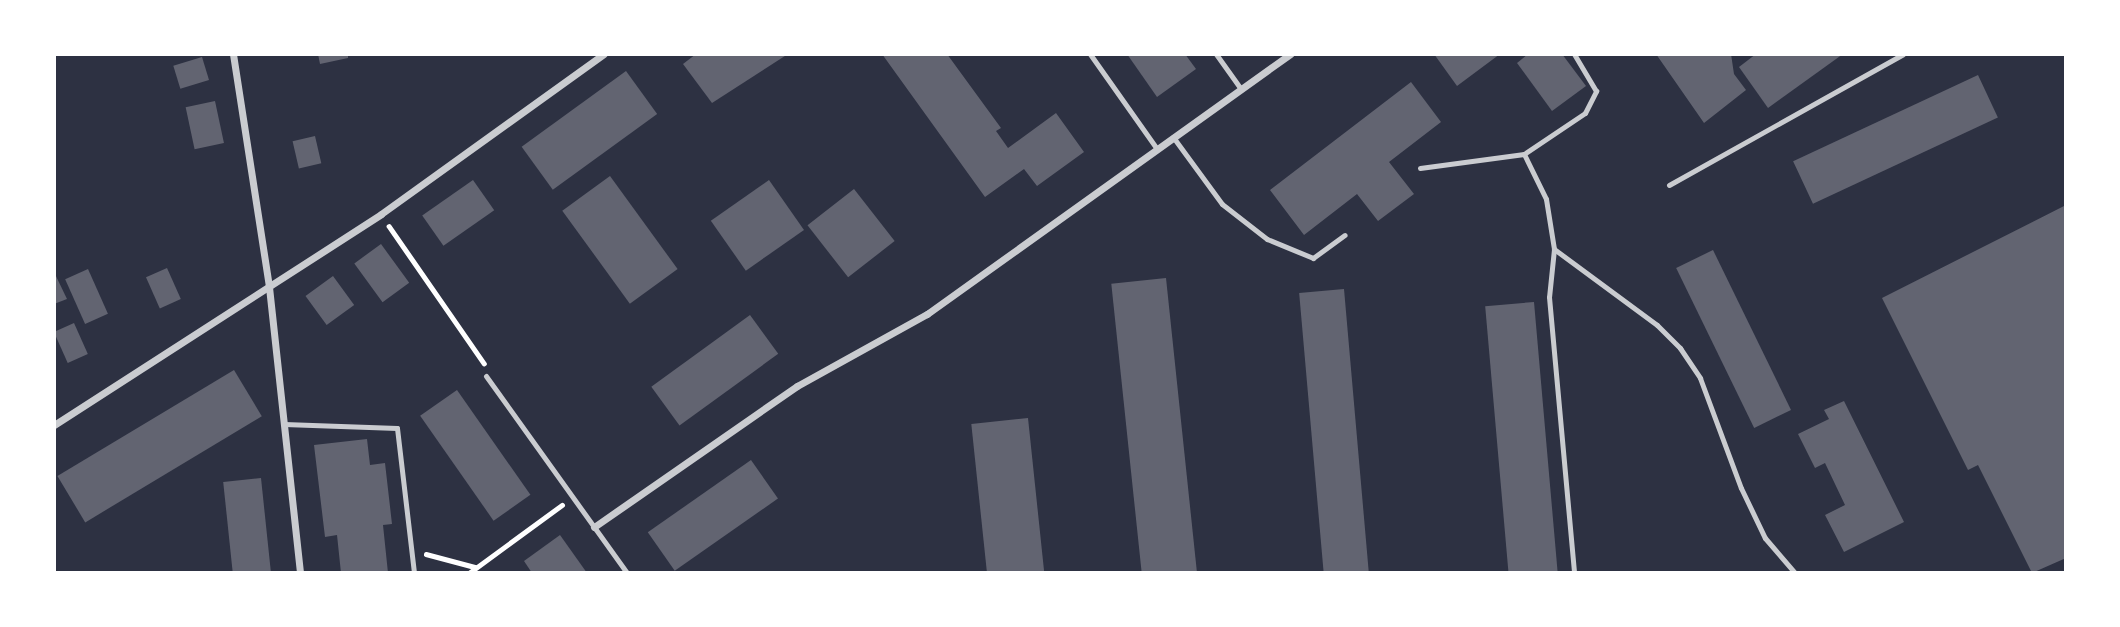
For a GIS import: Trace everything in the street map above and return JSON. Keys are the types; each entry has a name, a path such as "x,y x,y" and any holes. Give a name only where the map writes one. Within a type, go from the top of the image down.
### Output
{"street":[{"path":"233,54 269,287 300,573"},
{"path":"54,425 381,214 604,54"},
{"path":"594,527 797,386 927,314 1290,54"}],"lane":[{"path":"1090,54 1157,149"},
{"path":"1216,54 1241,89"},
{"path":"1420,167 1524,154 1585,113 1593,103 1593,79 1574,54"},
{"path":"1669,185 1903,54"},
{"path":"1174,137 1222,204 1267,239 1312,258 1345,235"},
{"path":"1524,154 1546,199 1554,249 1549,297 1574,573"},
{"path":"1554,249 1657,325 1679,348 1700,377 1741,488 1765,538 1795,573"},
{"path":"486,376 627,573"},
{"path":"284,424 397,428 414,573"}],"path":[{"path":"381,214 484,362 486,376"},
{"path":"469,573 573,498"},
{"path":"412,550 476,567"}],"building":[{"path":"318,54 348,54 348,58 320,64"},
{"path":"696,54 788,54 712,103 683,64"},
{"path":"882,54 947,54 1001,128 996,131 1008,148 1056,113 1084,152 1037,186 1024,169 985,197"},
{"path":"1127,54 1185,54 1196,69 1157,97"},
{"path":"1434,54 1500,54 1457,86"},
{"path":"1528,54 1562,54 1586,86 1552,111 1517,63"},
{"path":"1656,54 1731,54 1734,74 1746,90 1704,123"},
{"path":"1756,54 1843,54 1768,108 1739,67"},
{"path":"202,57 209,80 180,89 173,66"},
{"path":"626,71 657,114 553,190 522,147"},
{"path":"1978,75 1998,118 1813,204 1793,161"},
{"path":"1411,82 1441,122 1389,162 1414,194 1378,221 1357,194 1304,235 1270,190"},
{"path":"215,101 224,143 195,149 186,107"},
{"path":"315,136 321,163 299,168 293,141"},
{"path":"610,176 678,269 630,304 562,211"},
{"path":"473,180 494,210 443,246 422,216"},
{"path":"769,180 804,230 746,271 711,221"},
{"path":"854,189 895,241 848,277 808,225"},
{"path":"2066,205 2066,558 2032,573 1978,465 1968,470 1882,298"},
{"path":"381,244 409,283 383,302 354,263"},
{"path":"1713,250 1791,410 1754,428 1676,268"},
{"path":"167,268 181,299 160,308 146,277"},
{"path":"88,269 108,314 85,324 65,279"},
{"path":"54,272 67,299 54,304"},
{"path":"333,276 354,305 327,325 305,296"},
{"path":"1166,278 1197,573 1142,573 1111,284"},
{"path":"1344,289 1369,573 1324,573 1299,293"},
{"path":"1534,302 1558,573 1509,573 1485,306"},
{"path":"750,315 778,354 680,426 651,387"},
{"path":"74,323 88,354 68,363 54,332"},
{"path":"234,370 262,416 85,522 57,476"},
{"path":"457,390 530,495 494,521 420,416"},
{"path":"1844,401 1904,522 1844,552 1825,515 1845,505 1825,463 1815,468 1798,434 1829,419 1824,410"},
{"path":"1028,418 1044,573 987,573 971,424"},
{"path":"367,439 370,465 385,463 392,524 383,525 388,573 341,573 337,535 325,537 314,445"},
{"path":"751,460 778,499 675,571 648,532"},
{"path":"261,478 271,573 233,573 223,482"},
{"path":"560,535 587,573 532,573 524,561"}]}
